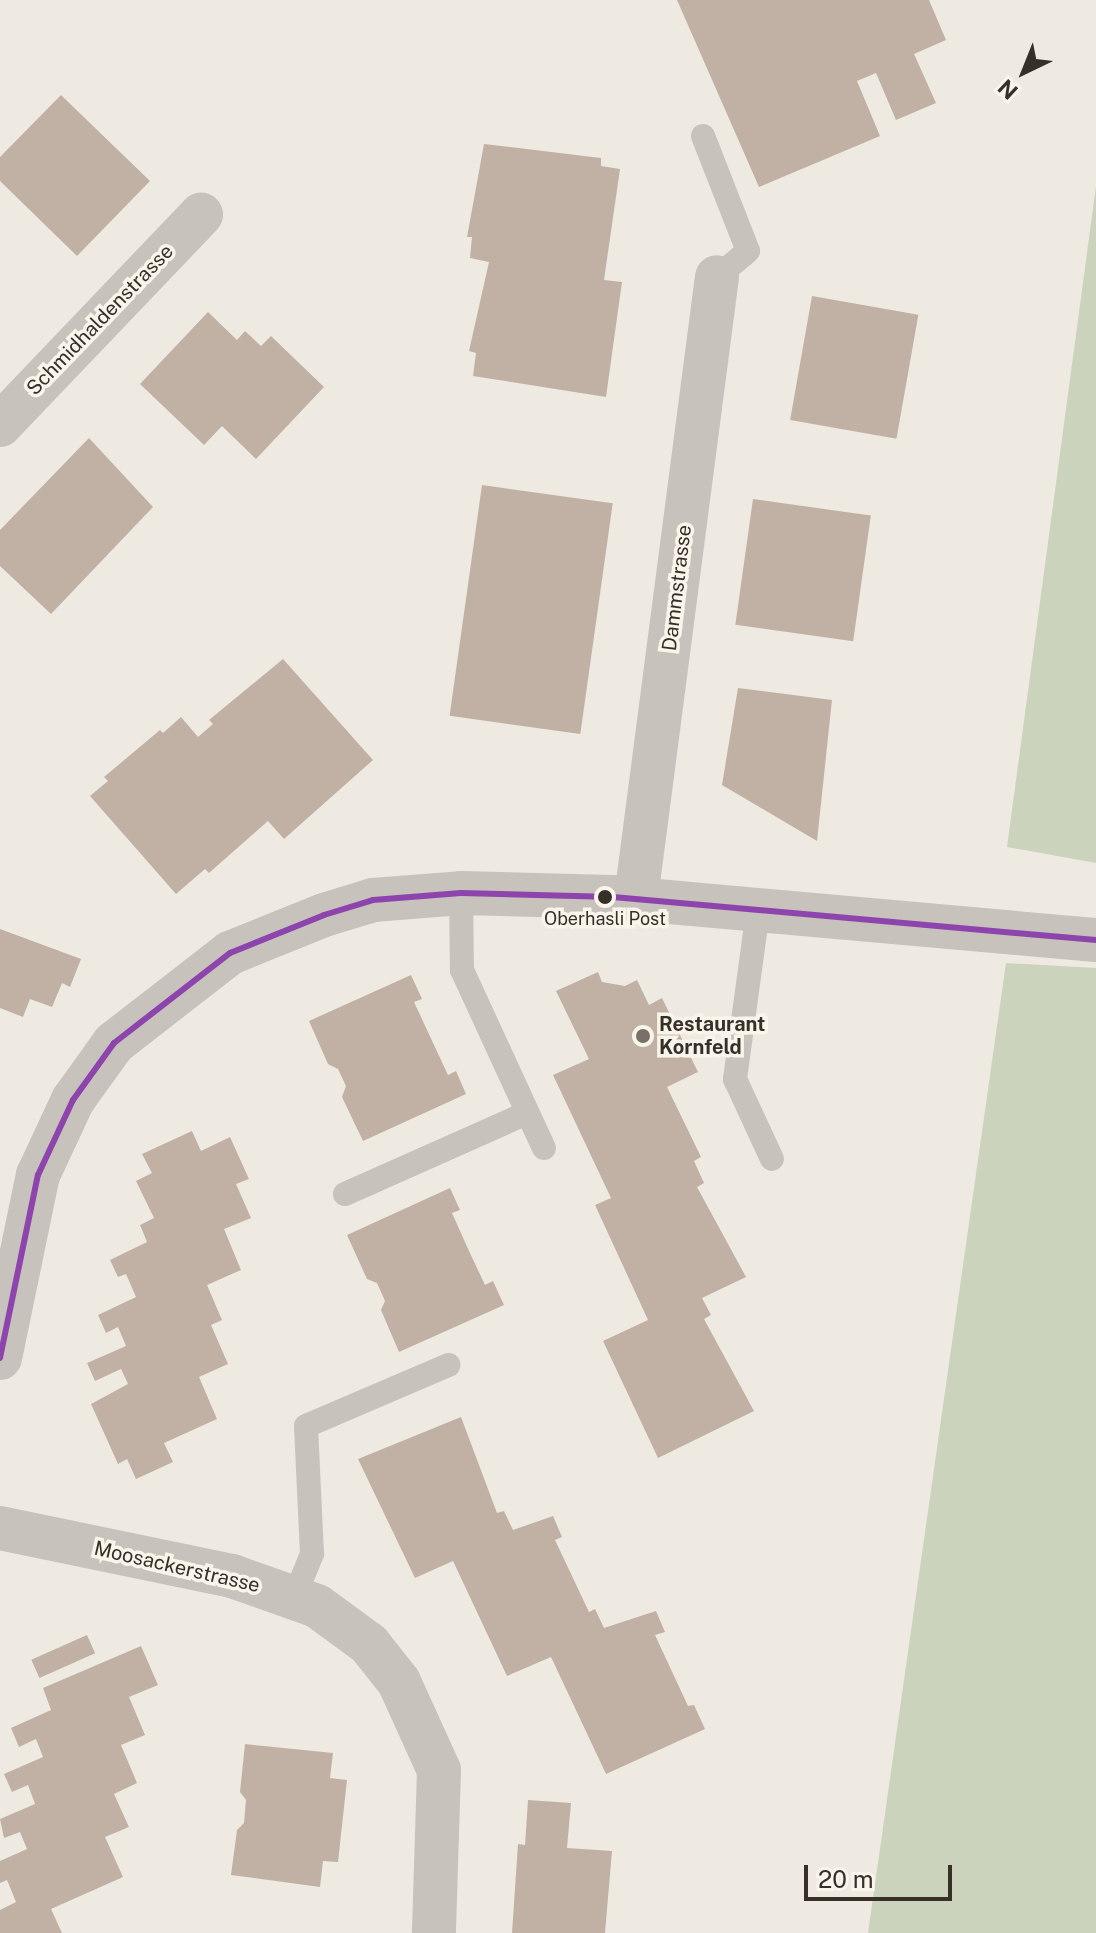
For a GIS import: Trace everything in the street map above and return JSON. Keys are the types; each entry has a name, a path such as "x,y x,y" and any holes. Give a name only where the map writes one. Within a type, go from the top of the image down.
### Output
{"street":[{"name":"Schmidhaldenstrasse","path":"0,425 201,215"},
{"name":"Dammstrasse","path":"636,898 717,277"},
{"path":"0,1358 38,1175 73,1100 114,1043 230,953 373,900 461,893 636,898 1096,940"},
{"name":"Moosackerstrasse","path":"0,1528 232,1576 317,1606 369,1644 399,1682 422,1726 439,1770 434,1933"}],"lane":[{"path":"703,136 748,251 717,277"},
{"path":"461,893 462,970 544,1148"},
{"path":"758,911 735,1079 772,1159"},
{"path":"345,1194 527,1113"},
{"path":"294,1598 312,1554 306,1426 448,1365"}],"green space":[{"path":"1096,186 1096,863 1007,847"},
{"path":"1006,963 1096,968 1096,1933 868,1933"}],"building":[{"path":"677,0 929,0 946,40 914,54 936,103 896,120 876,73 857,81 880,136 759,187"},
{"path":"61,95 150,181 77,256 0,181 0,157"},
{"path":"484,144 601,158 601,166 620,169 604,280 622,282 606,397 473,376 476,353 469,351 489,262 470,258 472,237 467,237"},
{"path":"812,296 918,315 896,439 790,420"},
{"path":"208,312 237,340 245,331 261,346 271,336 324,387 256,459 222,426 204,445 140,384"},
{"path":"89,438 153,507 51,614 0,566 0,530"},
{"path":"482,485 613,503 580,734 450,716"},
{"path":"753,499 871,516 853,641 735,625"},
{"path":"283,659 373,760 284,839 268,821 209,873 205,869 176,894 90,796 108,781 104,777 160,730 163,733 181,717 198,737 213,724 209,720"},
{"path":"738,688 832,700 817,841 722,785"},
{"path":"0,929 81,959 70,987 62,983 52,1007 30,999 23,1017 0,1008"},
{"path":"598,972 602,982 625,986 637,980 649,1005 662,998 698,1072 667,1087 701,1157 694,1161 704,1183 697,1187 746,1277 702,1298 711,1315 704,1319 754,1411 658,1458 603,1341 648,1320 595,1205 611,1198 553,1075 589,1059 556,991"},
{"path":"411,975 422,999 414,1002 448,1075 456,1071 466,1094 363,1141 342,1097 346,1086 338,1069 328,1064 309,1021"},
{"path":"192,1131 201,1151 230,1137 249,1179 236,1184 251,1218 224,1229 241,1270 207,1285 222,1320 211,1325 228,1364 199,1377 217,1419 164,1443 173,1462 136,1479 127,1459 118,1464 91,1404 128,1384 121,1369 95,1381 87,1363 126,1346 118,1327 106,1333 98,1315 136,1297 126,1274 118,1277 110,1260 147,1242 140,1225 154,1218 136,1181 152,1173 142,1154"},
{"path":"450,1188 460,1210 452,1213 469,1251 485,1285 493,1281 504,1305 399,1352 381,1310 385,1301 377,1283 367,1279 347,1235"},
{"path":"461,1417 497,1513 504,1511 513,1530 553,1516 562,1537 555,1540 589,1612 595,1609 604,1628 656,1611 665,1632 655,1635 688,1706 694,1705 705,1729 606,1774 551,1657 507,1676 453,1561 415,1578 358,1459"},
{"path":"87,1635 95,1653 39,1678 31,1660"},
{"path":"141,1646 158,1685 129,1697 145,1735 121,1745 137,1783 114,1794 129,1827 105,1837 123,1877 51,1909 62,1933 0,1933 0,1910 16,1902 7,1880 0,1883 0,1861 27,1849 20,1832 4,1838 0,1819 35,1804 28,1785 12,1792 4,1774 43,1757 36,1739 19,1747 11,1728 51,1710 43,1688"},
{"path":"245,1744 333,1753 330,1778 347,1780 338,1862 323,1861 320,1887 231,1875 237,1830 244,1823 246,1800 240,1792"},
{"path":"528,1800 571,1803 567,1848 612,1851 605,1933 512,1933 518,1844 525,1845"}],"transit line":[{"path":"0,1358 38,1175 73,1100 114,1043 230,953 324,915 373,900 461,893 613,897 1096,940"}],"place":[{"name":"Oberhasli Post","path":"605,897"},
{"name":"Restaurant Kornfeld","path":"643,1036"}]}
